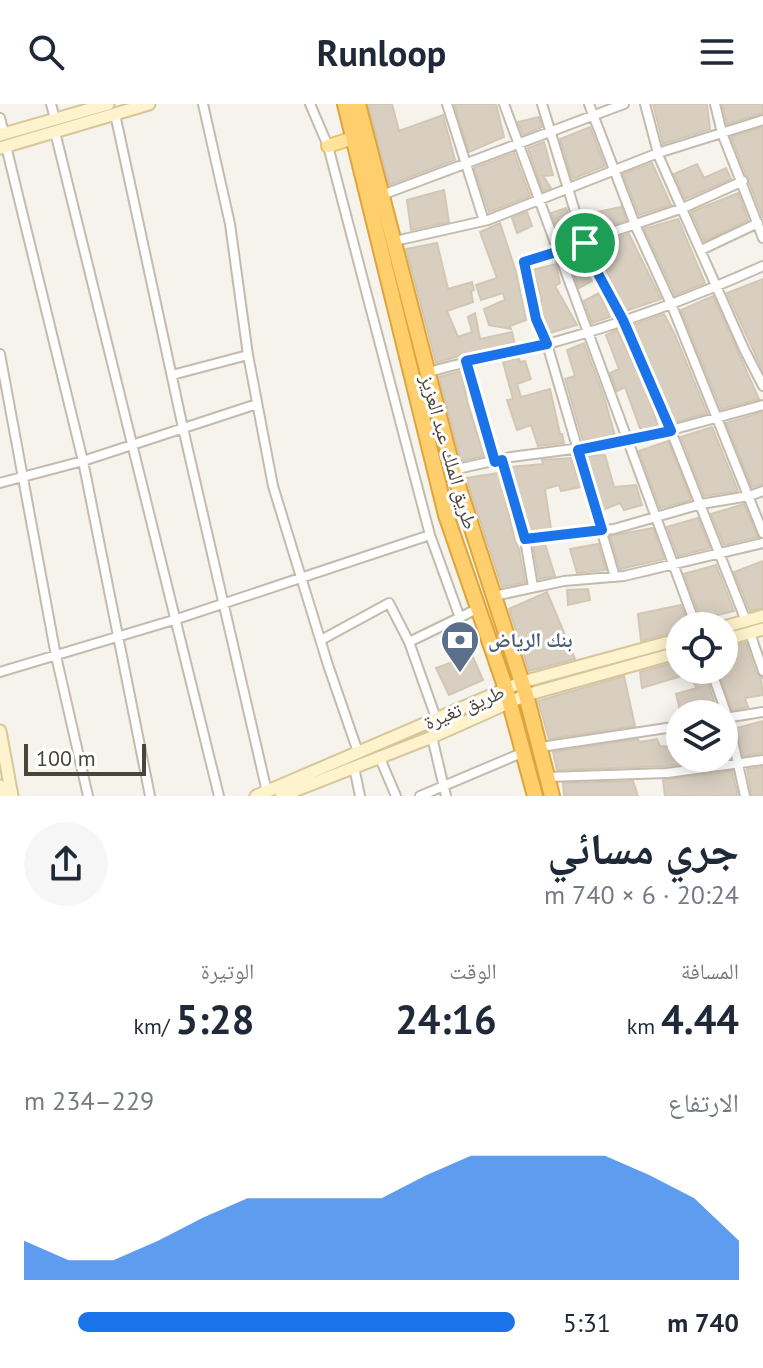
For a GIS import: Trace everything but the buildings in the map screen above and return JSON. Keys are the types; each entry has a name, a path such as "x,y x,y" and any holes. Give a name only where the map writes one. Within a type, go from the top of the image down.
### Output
{"highway":[{"name":"طريق الملك عبد العزيز","path":"348,106 353,138 446,515 508,696 535,796"},
{"name":"طريق الملك عبد العزيز","path":"348,106 382,195 453,470 524,689 552,796"}],"main road":[{"path":"3,147 55,126 111,109 149,104"},
{"path":"2,134 55,126"},
{"path":"328,146 353,138"},
{"path":"738,632 763,616"},
{"path":"738,627 763,629"},
{"name":"طريق تغيرة","path":"286,795 432,737 524,689 666,643"},
{"name":"طريق تغيرة","path":"524,689 666,655"},
{"name":"طريق تغيرة","path":"262,794 436,718 508,696"},
{"path":"0,731 12,796"},
{"path":"0,786 2,796"}],"street":[{"path":"51,104 219,796"},
{"path":"203,104 230,224 248,355 273,486 358,752"},
{"path":"310,104 328,146 430,535 460,618"},
{"path":"447,104 484,221"},
{"path":"504,104 690,612"},
{"path":"542,104 589,257 623,320 671,431 763,671"},
{"path":"589,104 763,533"},
{"path":"382,195 624,104"},
{"path":"645,104 658,153 763,386"},
{"path":"715,104 722,133 763,238"},
{"path":"111,109 225,603 262,794"},
{"path":"0,118 2,134"},
{"path":"395,241 484,221 658,153 763,120"},
{"path":"3,147 83,461 150,796"},
{"path":"615,577 547,344 536,319 524,262 683,208 743,181"},
{"path":"701,250 758,223"},
{"path":"426,373 547,344 672,306 763,266"},
{"path":"0,354 56,656 88,796"},
{"path":"172,375 248,355"},
{"path":"466,361 525,539 533,587"},
{"path":"390,376 410,371"},
{"path":"0,483 83,461 257,404"},
{"path":"453,470 627,442 763,405"},
{"path":"525,539 602,530 763,491"},
{"path":"0,672 177,619 430,535"},
{"path":"492,597 533,587 615,577 763,543"},
{"path":"321,640 389,603 409,642 436,718"},
{"path":"409,642 477,609"},
{"path":"738,716 763,712"},
{"path":"541,747 666,728"},
{"path":"432,737 445,792"},
{"path":"420,796 445,792 524,752"},
{"path":"379,756 396,796"},
{"path":"745,796 738,764 763,760"},
{"path":"354,767 360,796"},
{"path":"547,777 675,772"}],"place":[{"name":"بنك الرياض","path":"460,674"}],"route":[{"path":"585,243 589,257 623,320 671,431 578,450 602,530 525,539 502,460 495,462 466,361 547,344 536,319 524,262 585,243"}]}
